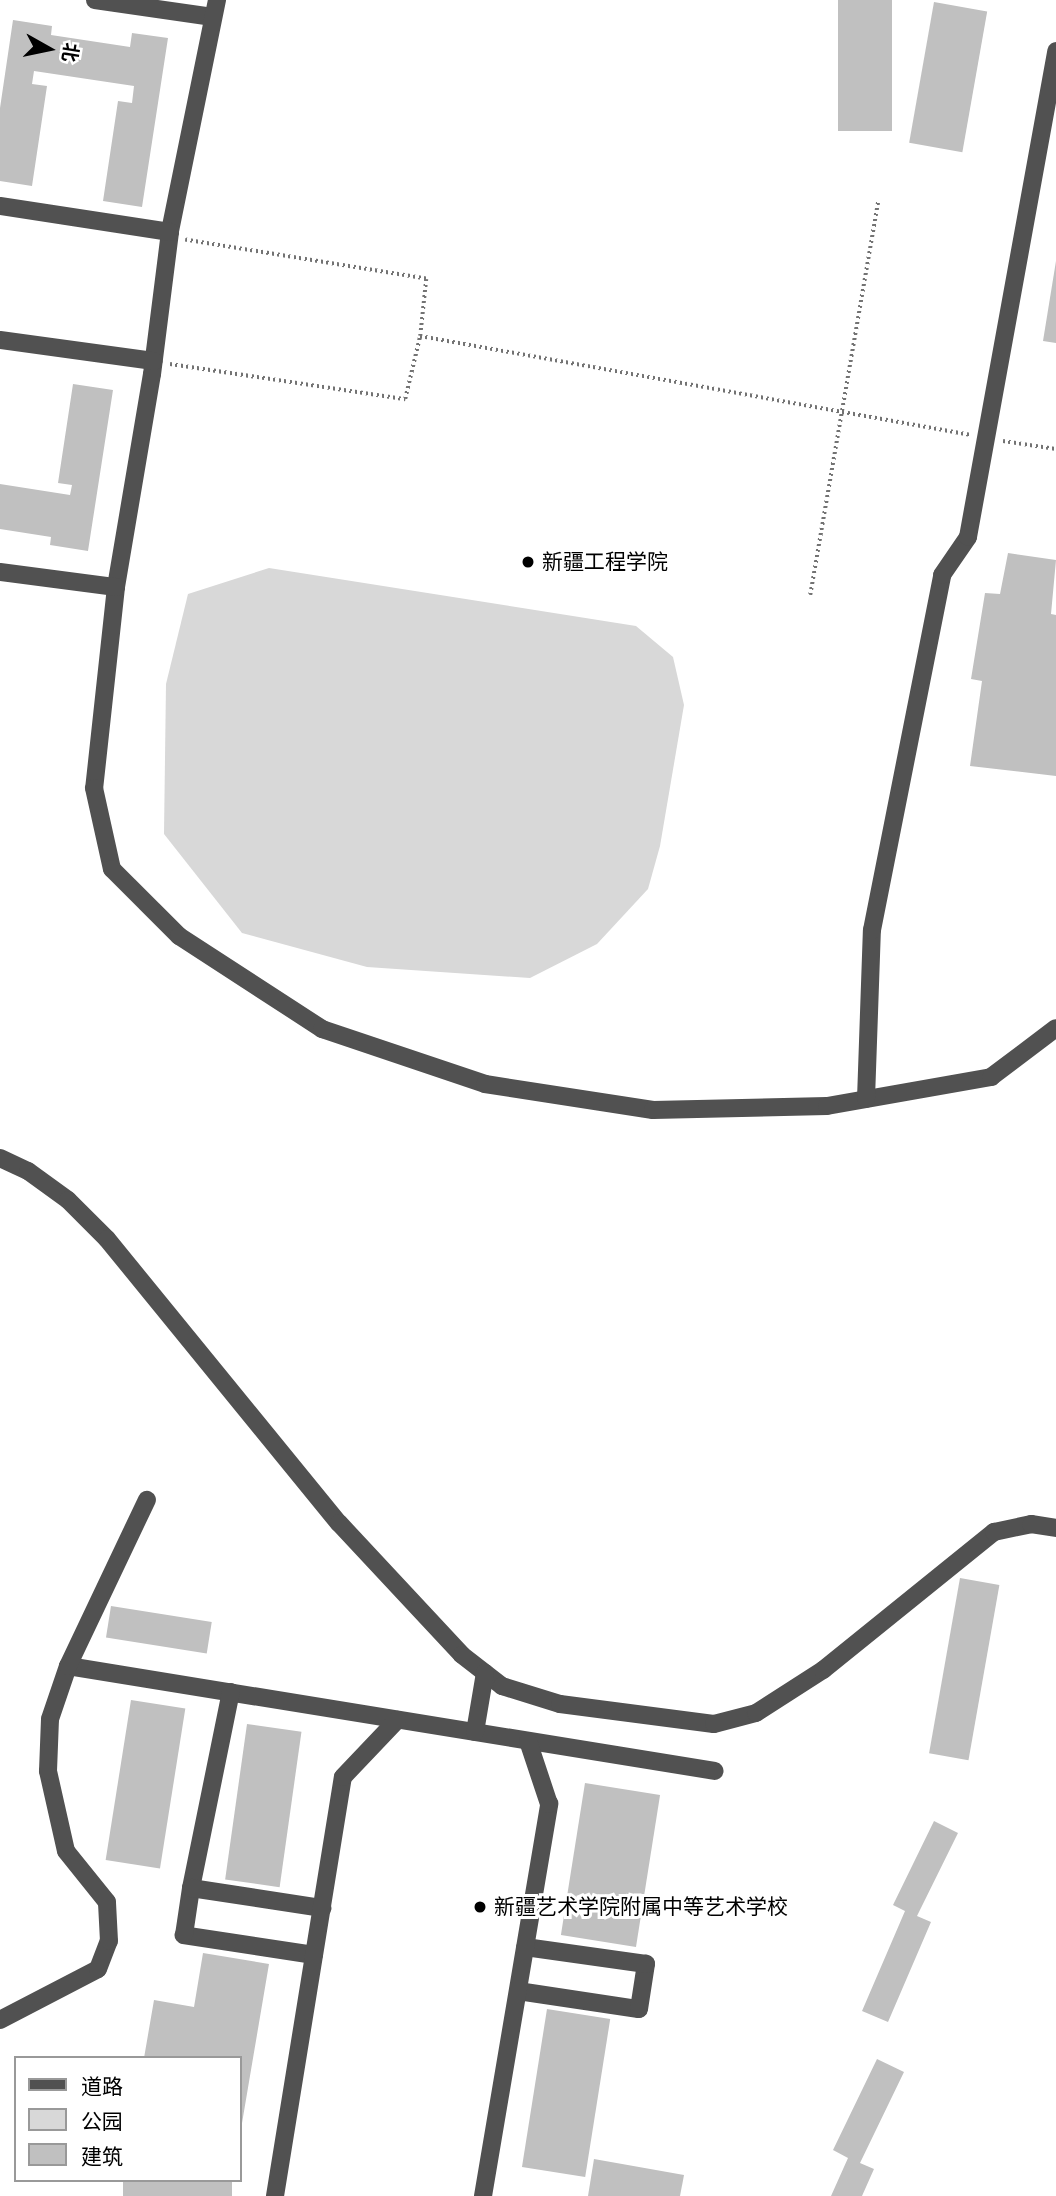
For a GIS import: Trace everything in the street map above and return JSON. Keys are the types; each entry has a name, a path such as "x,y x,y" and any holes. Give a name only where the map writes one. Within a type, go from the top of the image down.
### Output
{"street":[{"path":"95,0 215,9 169,235 152,374 116,587 94,788 112,869 179,936 322,1028 485,1084 653,1110 827,1106 990,1077 1056,1028"},
{"path":"866,1099 872,930 942,575 968,537 1056,51"},
{"path":"0,206 169,235"},
{"path":"0,340 154,361"},
{"path":"0,572 116,587"},
{"path":"0,1158 28,1171 68,1200 107,1239 339,1523 462,1655 502,1686 560,1704 714,1724 746,1716 822,1670 994,1532 1031,1524 1056,1528"},
{"path":"0,2020 98,1969 109,1941 107,1902 66,1851 48,1771 50,1719 68,1666 147,1500"},
{"path":"68,1666 715,1772"},
{"path":"475,1732 485,1673"},
{"path":"231,1692 184,1934 314,1955"},
{"path":"275,2196 343,1777 397,1720"},
{"path":"483,2196 549,1804 528,1741"},
{"path":"191,1888 322,1908"},
{"path":"518,1991 639,2009 646,1964 525,1947"}],"path":[{"path":"810,595 878,201"},
{"path":"154,361 405,399 420,336 426,279 169,235"},
{"path":"420,336 1056,449"}],"green space":[{"path":"269,568 636,626 673,657 684,705 660,846 648,889 597,944 530,978 367,967 242,933 164,834 166,684 188,594"}],"building":[{"path":"838,0 892,0 892,131 838,131"},
{"path":"934,2 987,11 962,152 909,143"},
{"path":"13,20 52,26 51,35 130,47 132,33 168,38 142,207 103,201 118,101 132,103 134,86 34,71 32,84 47,86 32,186 0,181 0,108"},
{"path":"1056,261 1056,343 1043,341"},
{"path":"73,384 113,390 88,551 50,545 51,537 0,529 0,484 70,495 72,485 58,483"},
{"path":"1008,553 1056,560 1051,614 1056,615 1056,776 970,766 982,681 971,679 985,593 1000,594"},
{"path":"960,1578 999,1585 968,1760 929,1753"},
{"path":"111,1606 212,1622 207,1654 106,1638"},
{"path":"131,1700 185,1709 160,1869 106,1860"},
{"path":"247,1724 301,1732 280,1887 225,1879"},
{"path":"585,1783 660,1795 636,1947 561,1935"},
{"path":"934,1821 958,1833 917,1916 931,1922 888,2022 862,2011 905,1911 893,1905"},
{"path":"203,1953 269,1964 242,2123 242,2056 144,2056 154,2000 194,2007"},
{"path":"547,2009 610,2019 585,2177 522,2167"},
{"path":"877,2059 904,2072 860,2163 874,2169 862,2196 831,2196 848,2158 833,2150"},
{"path":"594,2159 684,2175 680,2196 588,2196"},
{"path":"123,2182 232,2182 232,2196 123,2196"}],"place":[{"name":"新疆工程学院","path":"528,562"},
{"name":"新疆艺术学院附属中等艺术学校","path":"480,1907"}]}
